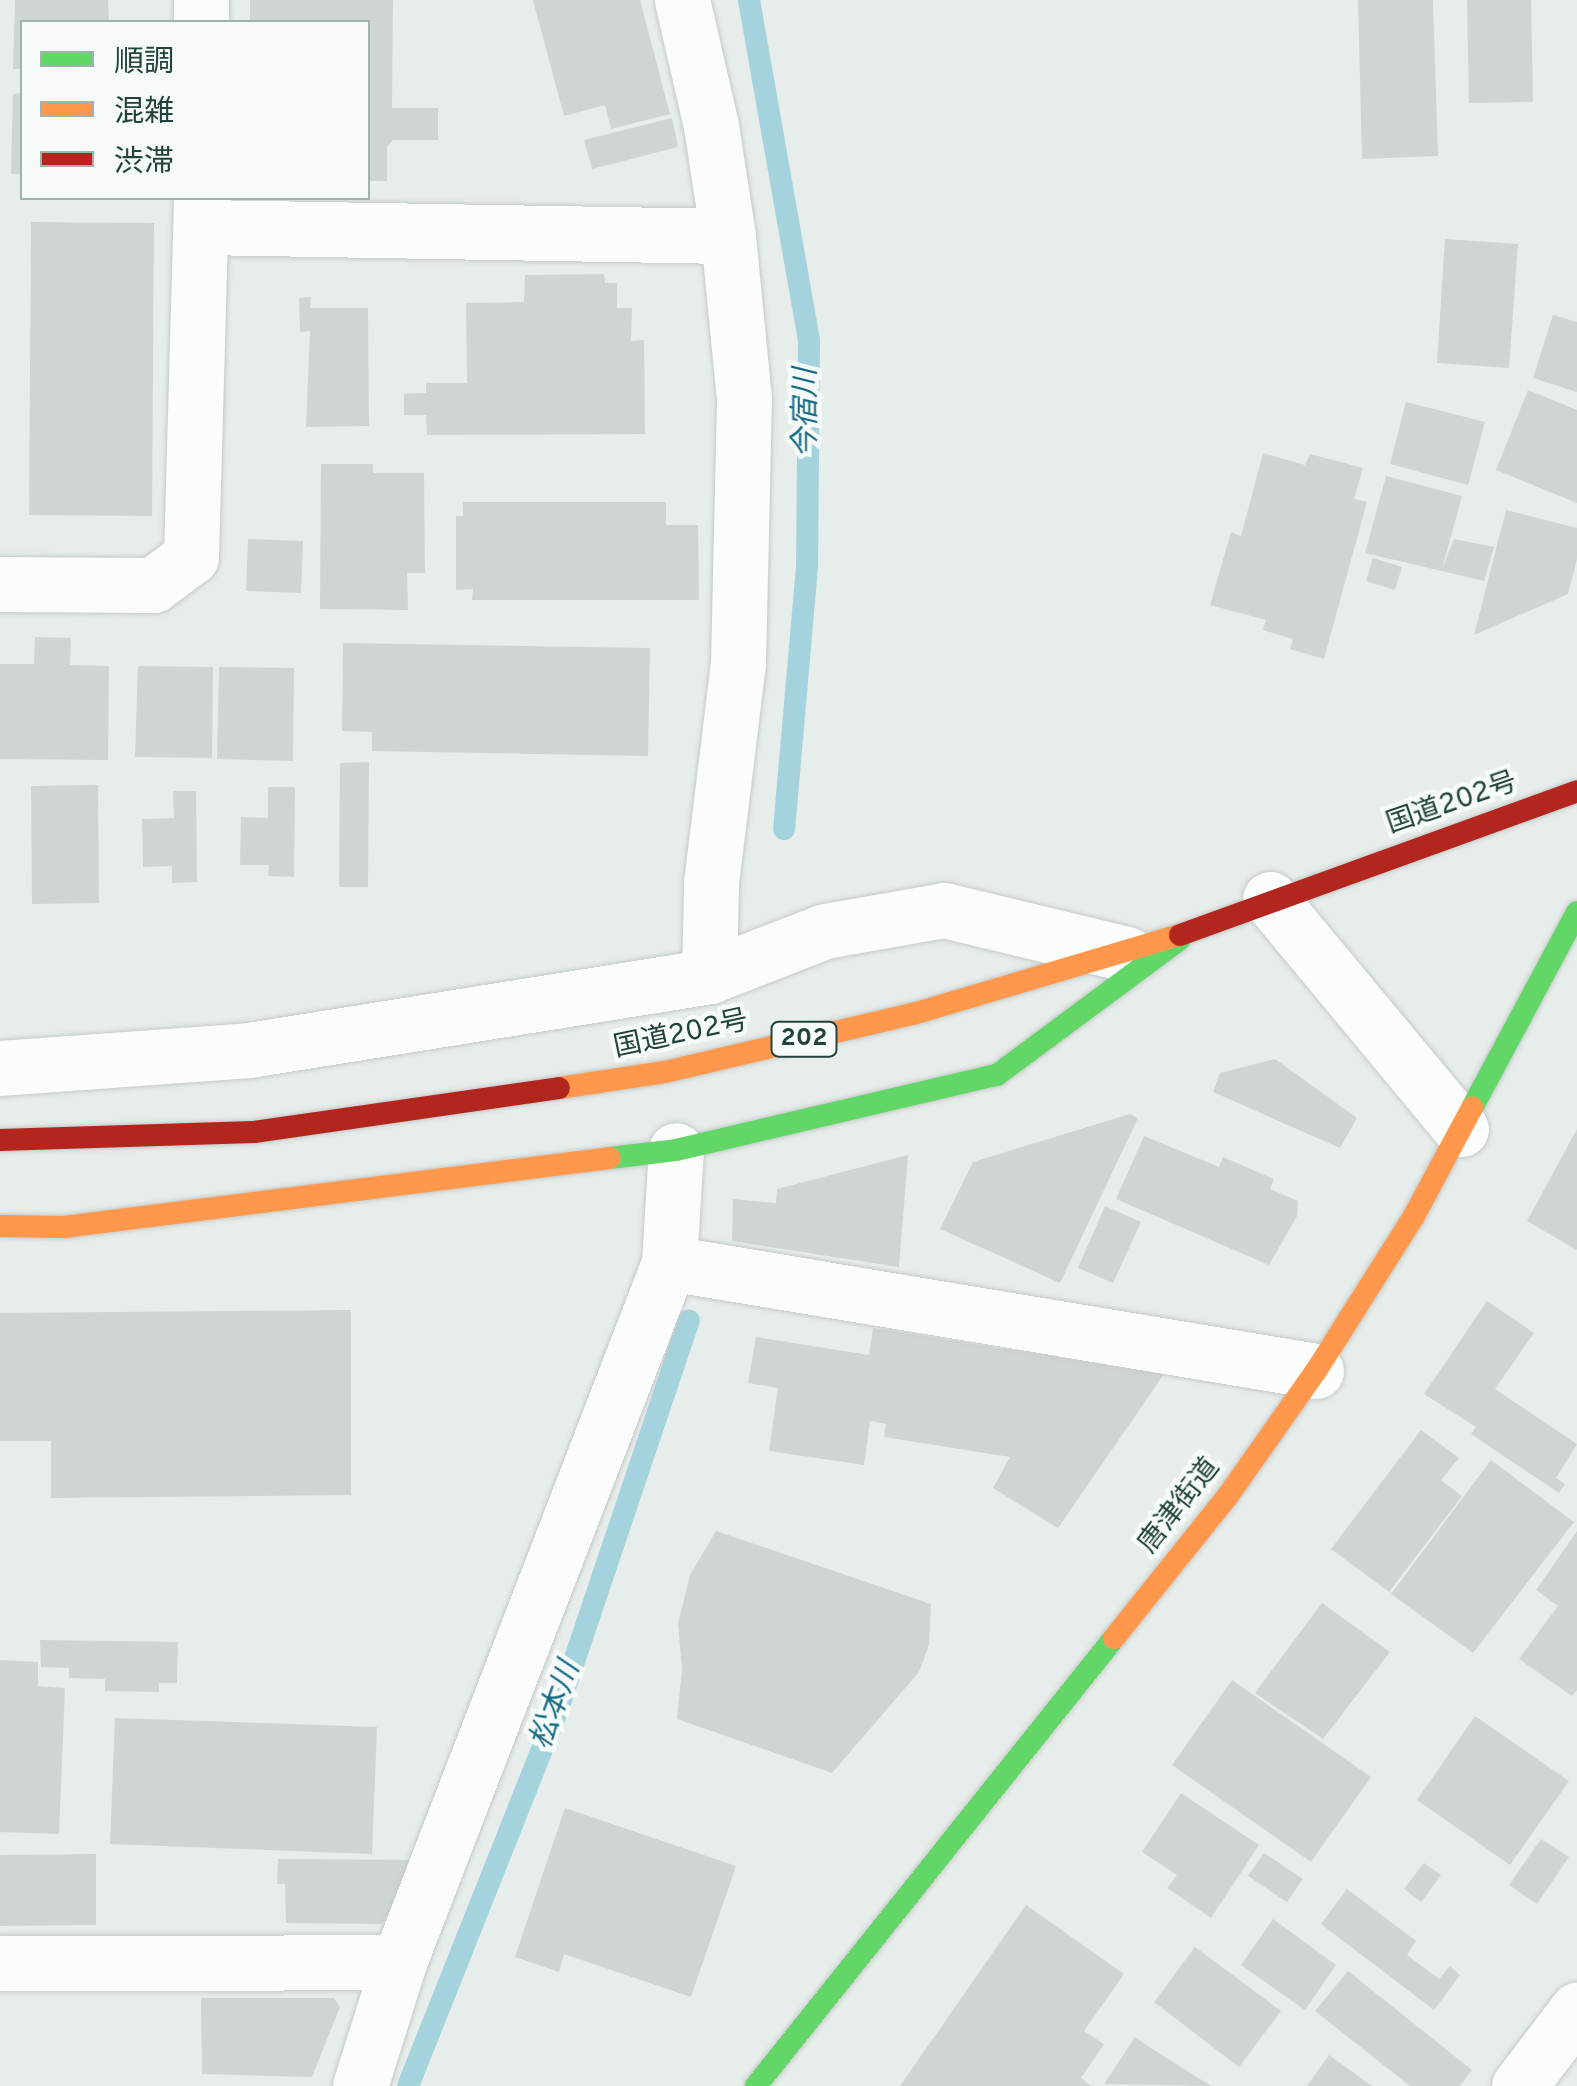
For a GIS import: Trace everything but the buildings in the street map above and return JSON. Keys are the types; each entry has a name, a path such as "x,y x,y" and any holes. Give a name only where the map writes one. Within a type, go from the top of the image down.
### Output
{"main road":[{"name":"国道202号","path":"0,1140 254,1132 665,1072 913,1014 1127,954 1270,899 1577,791"},
{"name":"唐津街道","path":"756,2086 1227,1497 1316,1371 1414,1216 1577,912"},
{"path":"0,1226 64,1226 676,1150 997,1075 1198,927"}],"street":[{"path":"682,0 711,126 728,236 744,399 739,626 710,884 710,976"},
{"path":"0,584 153,585 191,557 201,212 728,236"},
{"path":"1270,899 1461,1129"},
{"path":"0,1068 249,1050 710,976 825,930 944,910 1127,954"},
{"path":"360,2086 399,1962 669,1262 676,1150"},
{"path":"669,1262 1316,1371"},
{"path":"0,1963 399,1962"},
{"path":"1518,2086 1577,2010"}],"waterway":[{"name":"今宿川","path":"749,0 809,341 807,567 784,829"},
{"name":"松本川","path":"408,2086 558,1709 689,1320"}],"traffic: fast":[{"path":"1472,1108 1577,912"},
{"path":"610,1158 676,1150 997,1075 1179,940"},
{"path":"756,2086 1114,1638"}],"traffic: slow":[{"path":"559,1088 665,1072 913,1014 1180,935"},
{"path":"1114,1638 1227,1497 1316,1371 1414,1216 1472,1108"},
{"path":"0,1226 64,1227 610,1158"}],"traffic: jam":[{"path":"1180,935 1577,791"},
{"path":"0,1140 254,1132 559,1088"}]}
